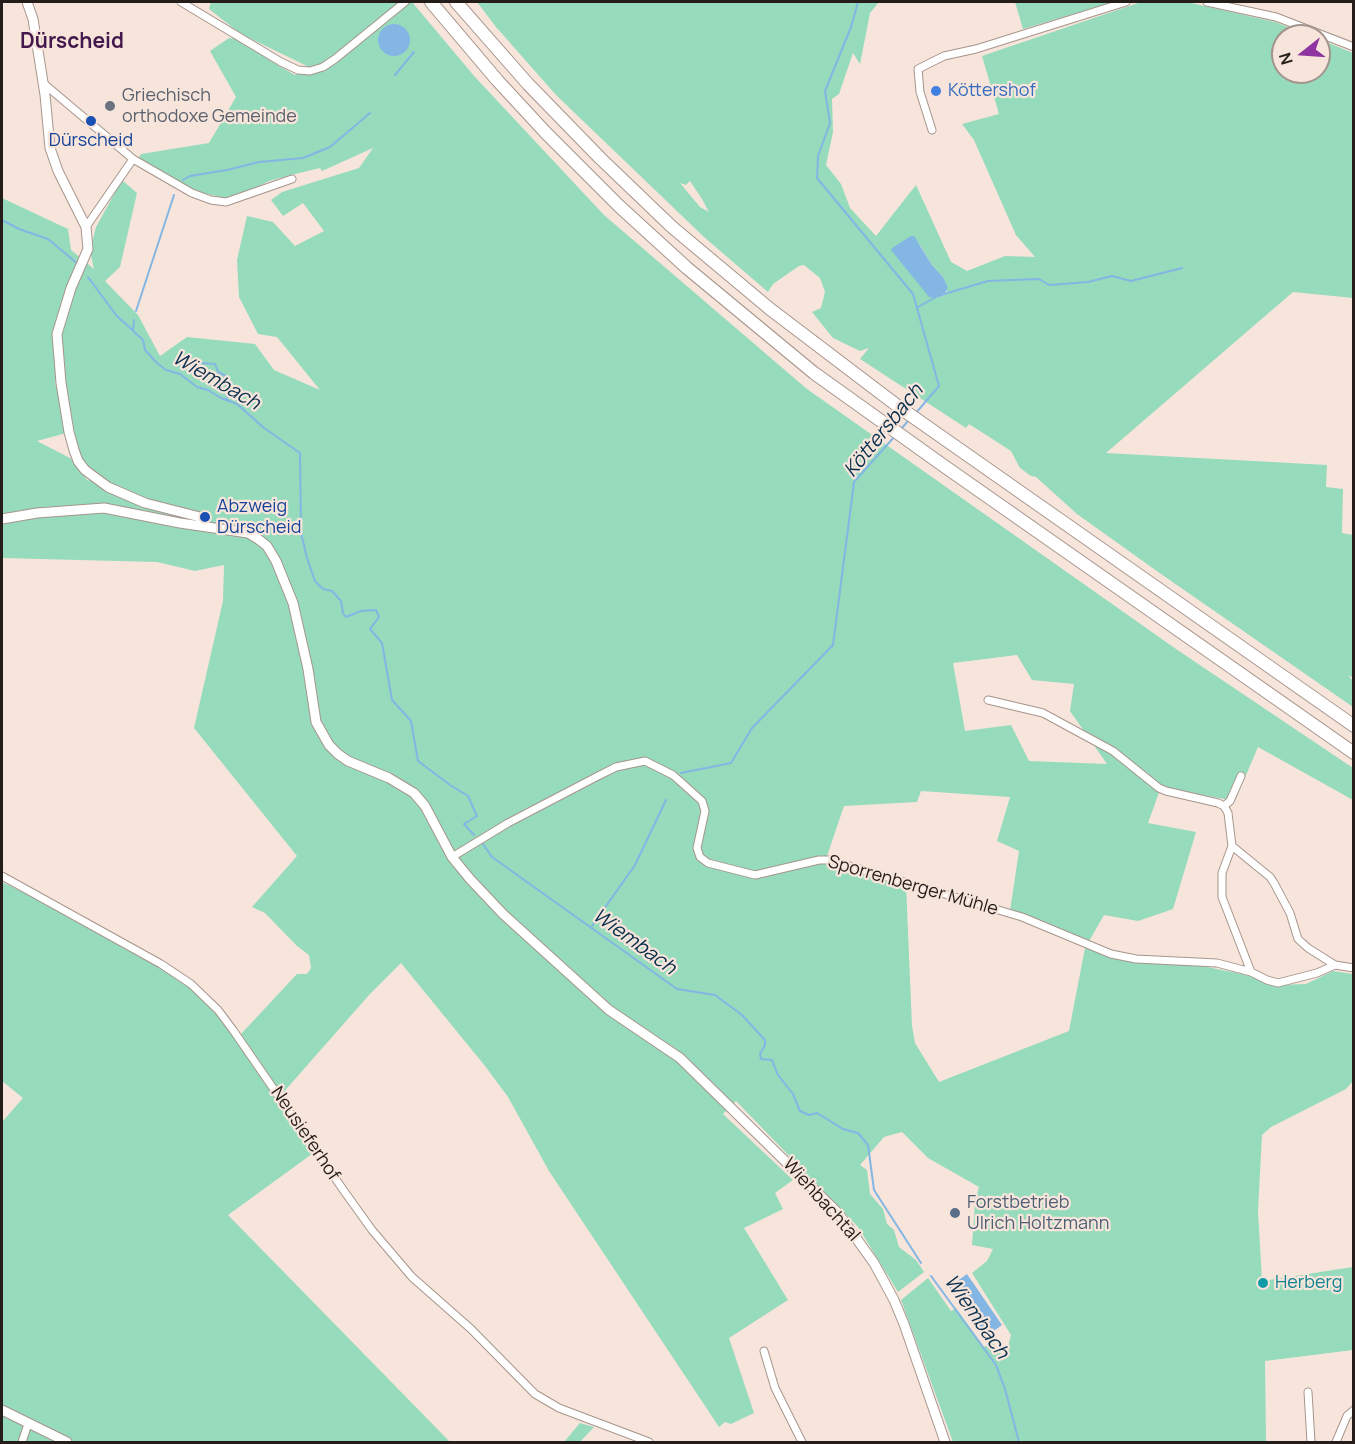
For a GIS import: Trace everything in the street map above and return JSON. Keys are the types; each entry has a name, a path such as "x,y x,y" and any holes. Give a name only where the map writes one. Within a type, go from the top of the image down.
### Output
{"highway":[{"path":"431,2 497,80 619,206 680,262 814,373 1353,753"},
{"path":"456,2 535,91 630,187 738,284 827,354 1353,726"}],"main road":[{"path":"27,2 33,19 54,160 86,227 87,249 57,334 61,383 69,432 78,461 85,470 108,487 145,503 200,517 203,526"},
{"name":"Wiehbachtal","path":"2,519 37,513 104,508 248,533 267,546 280,568 293,603 308,669 315,715 322,734 338,754 348,761 402,784 414,793 425,806 452,857 490,900 555,963 616,1015 680,1058 825,1198 851,1229 890,1292 904,1323 945,1443"},
{"path":"2,1410 67,1443"}],"street":[{"path":"181,2 281,62 305,71 322,67 336,59 405,2"},
{"path":"932,130 920,92 918,69 944,56 976,49 1126,2"},
{"path":"1207,2 1276,17 1353,47"},
{"path":"43,83 133,159 192,194 226,202 292,179"},
{"path":"86,227 133,159"},
{"path":"988,700 1044,713 1113,751 1159,788 1224,806 1228,813 1232,846 1222,873 1222,897 1251,972"},
{"name":"Sporrenberger Mühle","path":"452,857 508,823 616,767 645,761 673,775 702,801 705,811 697,848 700,857 708,863 755,875 819,860 830,860 1022,917 1111,954 1136,959 1217,963 1251,972 1278,983 1317,973 1335,965"},
{"path":"1224,806 1230,801 1241,776"},
{"path":"1232,846 1275,883 1290,913 1298,939 1335,965 1353,968"},
{"name":"Neusieferhof","path":"2,876 161,964 202,994 233,1030 344,1191 397,1261 427,1292 471,1329 535,1394 559,1408 649,1443"},
{"path":"764,1351 775,1388 802,1443"},
{"path":"1308,1392 1311,1443"},
{"path":"1336,1443 1347,1416 1353,1410"},
{"path":"22,1443 28,1424"}],"green space":[{"path":"211,2 412,2 475,77 604,215 807,389 1176,649 1353,768 1353,800 1258,747 1235,801 1161,787 1148,823 1196,832 1173,909 1138,921 1104,915 1088,943 1010,911 1019,851 997,841 1010,797 921,791 917,802 844,806 827,856 755,872 701,855 700,862 756,879 827,862 906,885 912,1026 915,1043 939,1082 1069,1031 1085,948 1135,963 1192,964 1242,974 1280,985 1306,984 1333,971 1353,974 1353,1081 1346,1089 1271,1127 1262,1135 1258,1211 1262,1281 1353,1267 1353,1350 1265,1361 1266,1442 953,1442 901,1300 928,1278 951,1311 956,1308 984,1347 992,1342 1005,1359 1011,1335 972,1273 987,1261 993,1249 972,1245 975,1203 973,1199 979,1187 928,1158 902,1132 884,1137 860,1165 867,1170 870,1194 883,1209 887,1224 894,1230 899,1247 916,1260 924,1272 898,1292 858,1227 736,1101 723,1114 793,1180 775,1193 783,1209 744,1228 788,1300 729,1338 754,1413 731,1424 725,1422 719,1427 549,1171 508,1097 401,963 369,995 282,1094 241,1034 297,974 307,974 311,968 309,955 265,913 252,907 297,856 194,728 223,601 224,565 195,571 157,562 2,558 2,198 68,229 71,250 94,269 90,251 96,227 122,180 137,193 120,267 105,281 138,315 160,356 187,337 255,344 274,370 320,390 277,337 258,334 239,297 237,260 247,216 273,222 295,246 324,231 303,203 283,216 271,200 282,192 359,168 373,148 322,171 320,168 269,181 245,193 226,198 194,191 138,159 141,154 209,143 236,97 210,51 229,38 236,39 295,75 309,67 241,34 209,9","holes":["60,361 78,450 84,464 93,475 88,481 70,458 37,441 70,432 55,383","1017,655 1032,680 1074,684 1070,711 1107,764 1029,761 1011,725 965,731 953,663"]},
{"path":"477,2 879,2 870,13 860,64 853,53 839,94 832,99 833,132 826,165 841,184 850,208 876,236 916,185 951,262 967,271 1005,256 1035,257 1016,235 974,140 962,124 999,114 982,56 1141,2 1187,2 1280,24 1271,24 1271,84 1331,84 1331,44 1353,53 1353,298 1293,292 1106,453 1327,465 1326,487 1343,489 1342,533 1353,535 1353,678 1348,675 1353,681 1353,707 1077,514 1036,477 1020,468 1011,451 969,424 966,428 860,359 869,348 860,351 833,338 812,312 821,308 825,292 820,278 804,265 773,284 768,292 704,237 556,95","holes":["690,181 709,212 700,207 680,183 686,185","920,245 932,265 943,277 947,292 935,298"]},
{"path":"1015,2 1114,2 1023,29"},
{"path":"2,882 73,916 161,964 201,996 233,1032 312,1154 228,1215 450,1442 2,1442 2,1122 23,1098 2,1081"},
{"path":"580,1423 594,1427 580,1442 564,1442"}],"water":[{"path":"394,24 405,29 410,40 405,51 394,56 383,51 378,40 383,29"},
{"path":"914,236 932,265 943,277 948,288 943,296 929,297 891,250"},
{"path":"967,1274 1002,1325 985,1337 949,1287"}],"waterway":[{"name":"Köttersbach","path":"858,2 851,27 825,91 830,123 818,156 817,178 913,294 939,386 915,414"},
{"path":"395,75 414,52"},
{"path":"183,180 190,176 259,162 303,158 330,147 370,113"},
{"path":"136,311 174,195"},
{"name":"Wiembach","path":"2,220 19,229 48,239 78,264"},
{"path":"944,294 988,281 1039,279 1049,285 1088,282 1112,276 1131,281 1182,268"},
{"name":"Wiembach","path":"88,277 116,315 143,340 145,350 157,363 166,370 180,374 197,387 237,404 264,428 300,453 301,533 315,581 323,589 332,591 341,601 346,617 361,611 376,610 379,617 370,629 382,643 392,700 411,721 418,761 468,796 477,816 464,824 474,835"},
{"path":"918,307 936,297"},
{"path":"133,331 134,320"},
{"path":"201,363 215,364 218,372 226,376 227,400"},
{"name":"Köttersbach","path":"901,429 909,420"},
{"name":"Köttersbach","path":"681,773 731,763 752,728 833,645 854,482 895,436"},
{"name":"Köttersbach","path":"592,926 635,865 666,800"},
{"name":"Wiembach","path":"483,844 492,857 677,989 715,995 742,1015 765,1040 760,1054 761,1059 772,1060 778,1075 793,1094 800,1111 809,1115 817,1113 843,1129 858,1133 868,1145 874,1190 921,1263"},
{"name":"Wiembach","path":"931,1276 996,1365 1019,1442"}],"place":[{"name":"Köttershof","path":"936,91"},
{"name":"Griechisch orthodoxe Gemeinde","path":"110,106"},
{"name":"Dürscheid","path":"91,121"},
{"name":"Abzweig Dürscheid","path":"205,517"},
{"name":"Forstbetrieb Ulrich Holtzmann","path":"955,1213"},
{"name":"Herberg","path":"1263,1283"}],"district":[{"name":"Dürscheid","path":"72,42"}]}
